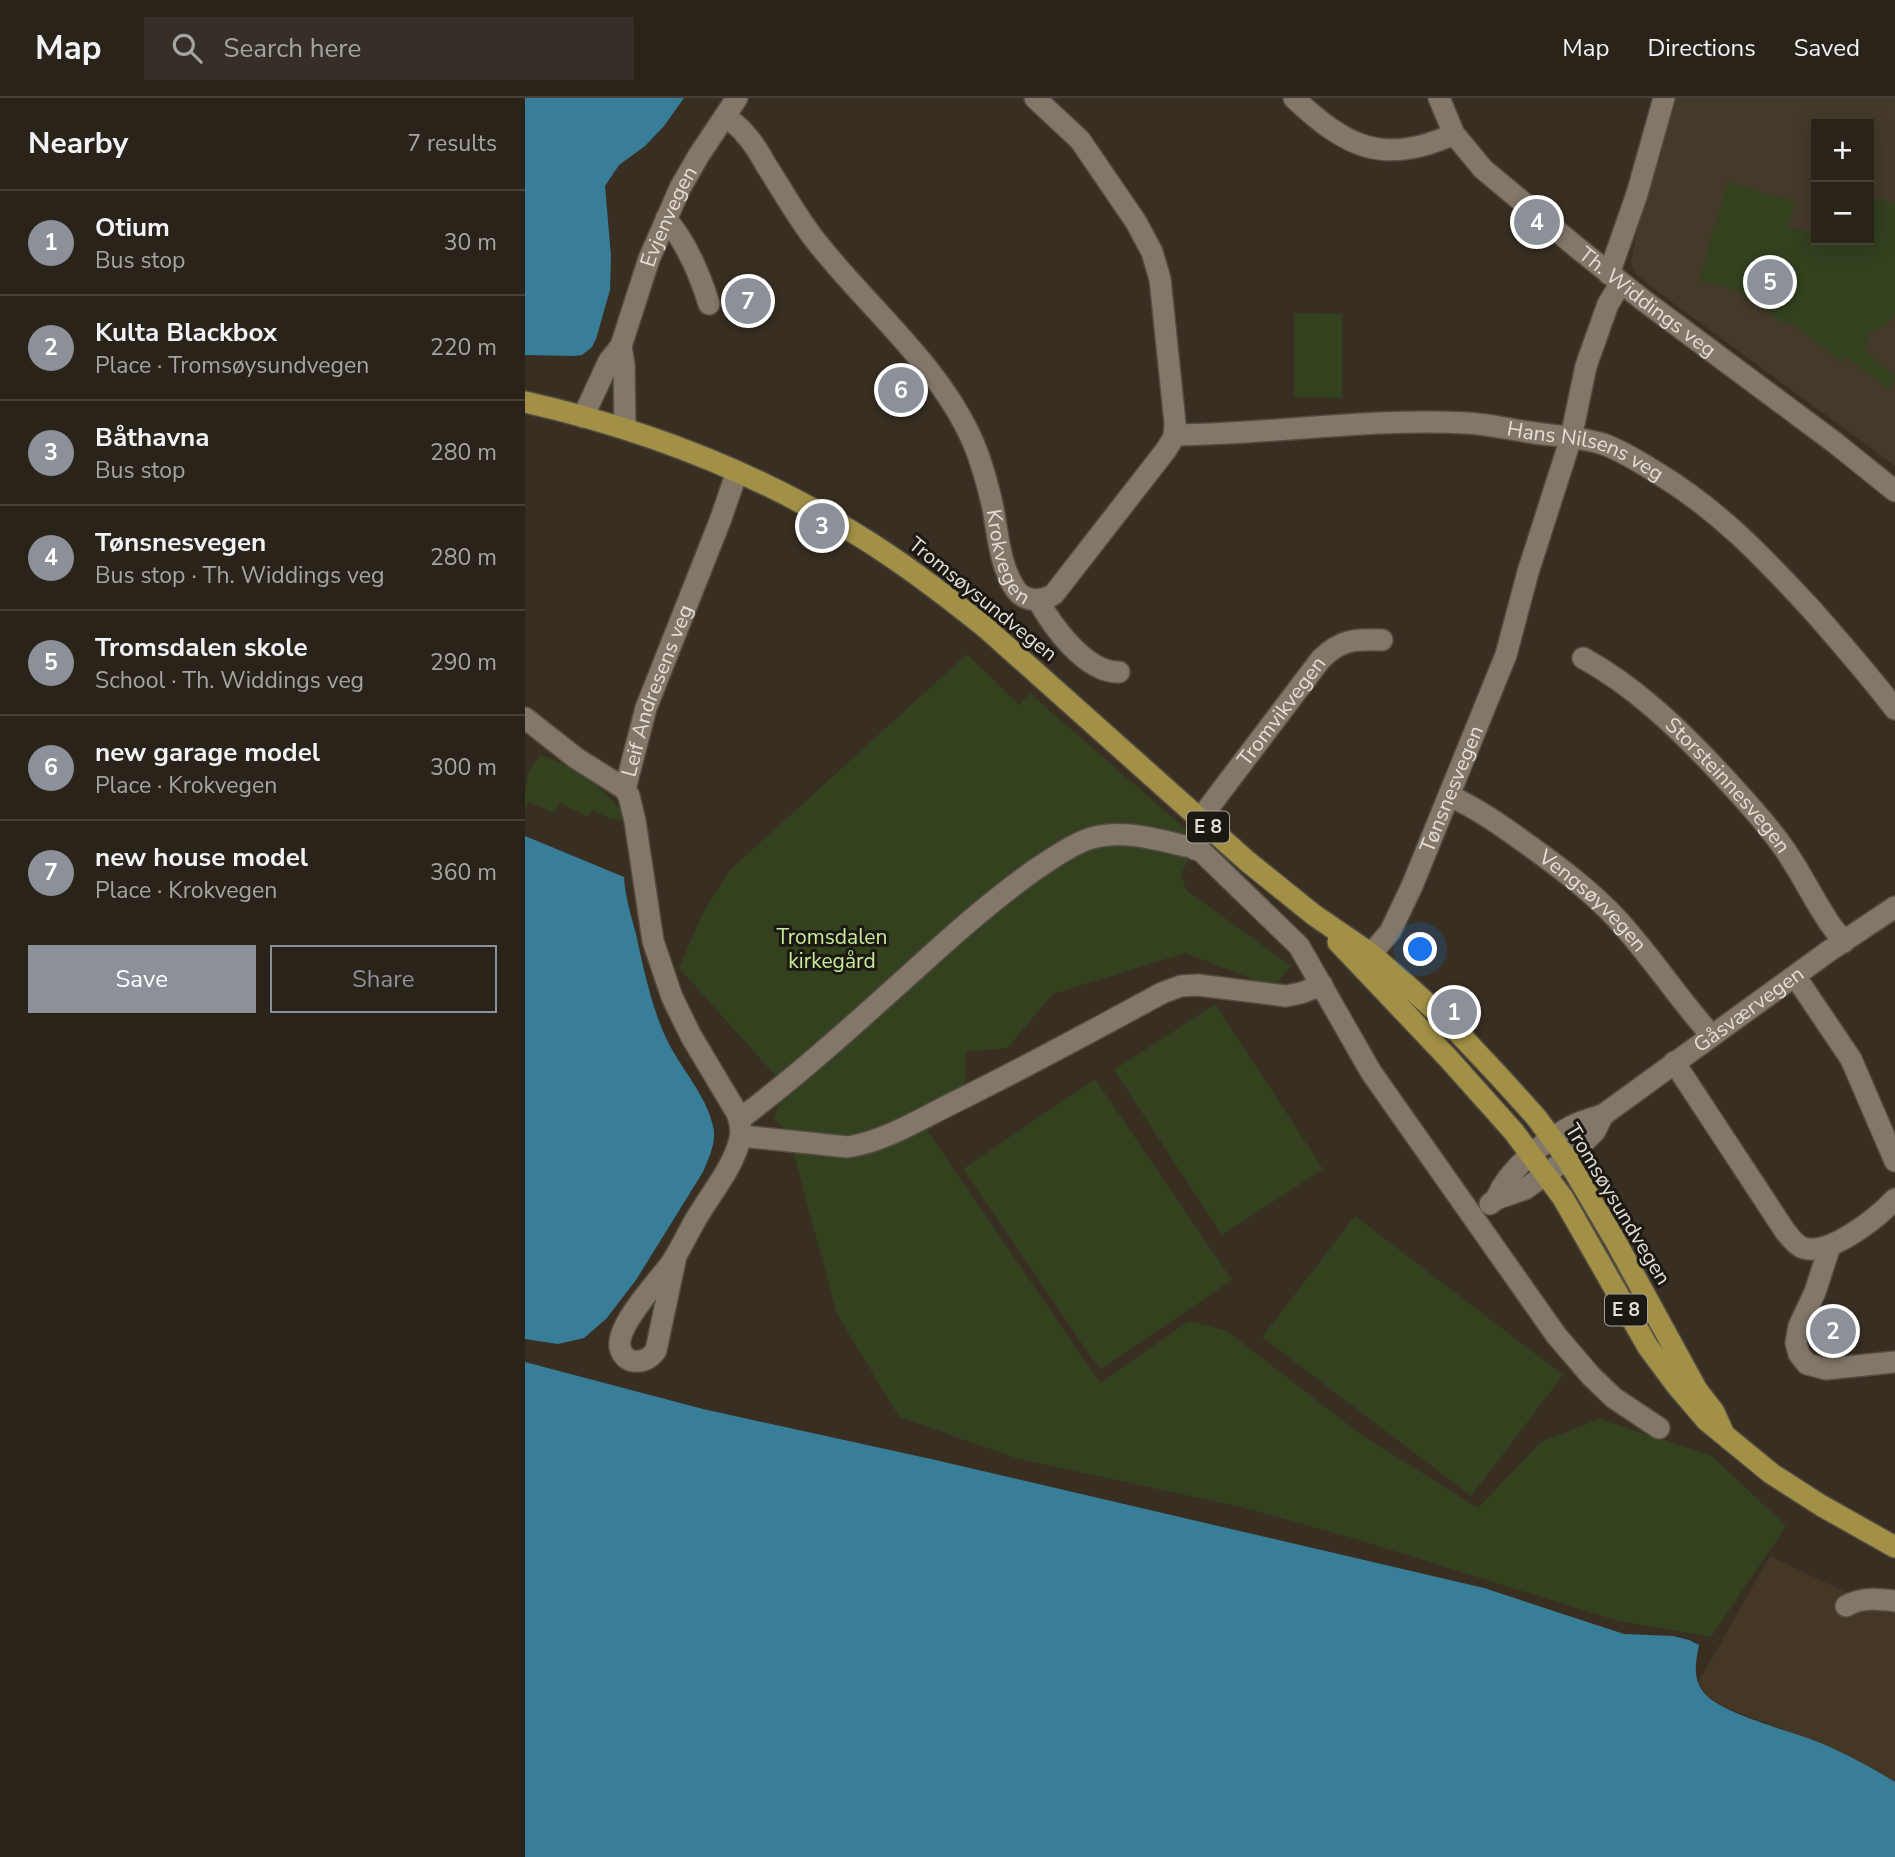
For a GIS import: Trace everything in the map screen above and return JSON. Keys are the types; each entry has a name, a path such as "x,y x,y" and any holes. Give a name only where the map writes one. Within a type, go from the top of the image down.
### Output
{"highway":[{"name":"Tromsøysundvegen","path":"525,402 625,429 737,472 808,506 856,534 942,593 986,628 1247,861 1366,961 1451,1025 1498,1075 1567,1159 1697,1390 1714,1412 1723,1432"},
{"name":"Tromsøysundvegen","path":"1366,961 1501,1118 1546,1175 1563,1198 1648,1346 1706,1420 1772,1474 1822,1506 1895,1546"}],"street":[{"name":"Evjenvegen","path":"583,417 609,361 621,346 646,268 666,219 692,166 737,98"},
{"path":"1035,98 1080,140 1136,222 1152,252 1163,303 1175,435"},
{"path":"1294,98 1330,130 1371,149 1407,149 1454,134"},
{"name":"Th. Widdings veg","path":"1440,98 1454,134 1483,169 1615,278 1895,491"},
{"name":"Tønsnesvegen","path":"1366,961 1390,932 1450,796 1507,655 1528,572 1571,438 1586,366 1608,304 1664,98"},
{"name":"Krokvegen","path":"725,116 750,139 820,247 946,393 965,425 980,459 1000,548 1017,592 1038,600 1054,594 1175,435"},
{"path":"666,219 679,236 709,304"},
{"name":"Evjenvegen","path":"621,346 625,429"},
{"name":"Hans Nilsens veg","path":"1175,435 1321,425 1431,422 1475,424 1600,443 1674,483 1714,512 1752,546 1782,577 1895,709"},
{"name":"Leif Andresens veg","path":"737,472 720,522 646,708 625,789 635,821 653,941 672,997 740,1128"},
{"path":"1038,600 1045,614 1081,655 1100,669 1119,672"},
{"name":"Tromvikvegen","path":"1200,819 1321,659 1349,640 1382,640"},
{"name":"Storsteinnesvegen","path":"1583,658 1609,673 1658,711 1737,791 1785,849 1825,916 1844,942"},
{"path":"525,718 576,758 625,789"},
{"name":"Vengsøyvegen","path":"1450,796 1494,820 1564,870 1593,895 1629,933 1711,1035"},
{"path":"676,1255 726,1170 740,1128 784,1085 962,927 1051,859 1081,842 1100,836 1126,834 1193,849 1299,946 1371,1072 1556,1335 1614,1398 1659,1428"},
{"name":"Gåsværvegen","path":"1496,1199 1501,1186 1531,1155 1572,1126 1603,1115 1711,1035 1895,907"},
{"path":"1795,976 1851,1059 1895,1161"},
{"path":"740,1128 848,1147 865,1144 1048,1056 1162,993 1181,986 1198,985 1286,996 1322,985"},
{"path":"1674,1062 1791,1238 1801,1247 1817,1250 1830,1246 1870,1221 1895,1199"},
{"name":"Gåsværvegen","path":"1496,1199 1520,1192 1567,1159 1595,1130 1603,1115"},
{"path":"1473,1217 1496,1199"},
{"path":"1830,1246 1815,1293 1799,1326 1796,1343 1799,1354 1807,1364 1826,1369 1895,1362"},
{"path":"1846,1606 1864,1600 1895,1601"}],"shaded area":[{"path":"1663,98 1895,98 1895,466 1653,288 1633,269 1631,261"},
{"path":"1770,1556 1862,1600 1895,1604 1895,1782 1827,1746 1727,1708 1707,1696 1698,1683"}],"green space":[{"path":"1728,182 1795,202 1788,226 1811,233 1811,245 1874,245 1874,198 1895,204 1895,317 1867,336 1864,351 1895,376 1895,380 1888,389 1846,356 1841,362 1793,324 1782,322 1737,291 1699,280"},
{"path":"1294,313 1342,314 1342,398 1294,397"},
{"name":"Tromsdalen kirkegård","path":"967,654 1019,705 1030,693 1198,840 1181,874 1186,890 1291,966 1273,987 1185,953 1053,994 1007,1048 966,1052 965,1090 925,1127 1100,1383 1189,1321 1227,1331 1363,1436 1478,1508 1541,1442 1599,1419 1712,1456 1786,1526 1711,1637 1615,1620 1353,1538 1241,1507 1019,1459 899,1417 837,1314 788,1133 774,1119 784,1085 679,968 702,915 729,871"},
{"path":"541,755 575,771 597,787 623,814 623,821 611,819 592,810 588,817 560,803 554,813 529,802 525,810 527,779"},
{"path":"1215,1004 1323,1169 1222,1235 1114,1070"},
{"path":"1095,1079 1232,1280 1100,1370 963,1169"},
{"path":"1355,1216 1563,1375 1471,1496 1262,1337"}],"water":[{"path":"525,98 684,98 664,126 645,146 619,165 605,186 611,256 610,290 596,339 592,347 582,355 525,355"},
{"path":"525,836 624,877 649,990 658,1018 674,1052 705,1104 714,1132 712,1149 703,1172 636,1280 606,1319 584,1338 558,1344 525,1339"},
{"path":"525,1362 703,1409 931,1459 1484,1588 1624,1634 1673,1636 1689,1640 1699,1645 1696,1666 1699,1685 1716,1703 1823,1744 1895,1782 1895,1857 525,1857"}],"place":[{"name":"Tønsnesvegen","path":"1537,222"},
{"name":"Tromsdalen skole","path":"1770,282"},
{"name":"new house model","path":"748,301"},
{"name":"new garage model","path":"901,390"},
{"name":"Båthavna","path":"822,526"},
{"name":"Otium","path":"1454,1012"},
{"name":"Kulta Blackbox","path":"1833,1331"}]}
